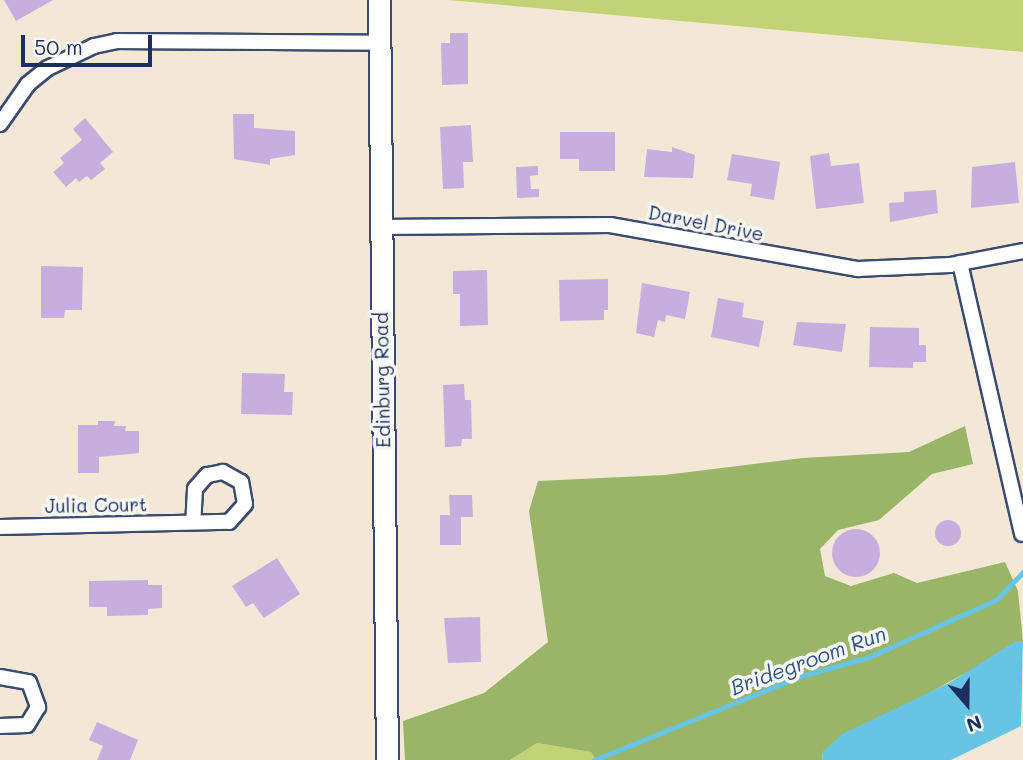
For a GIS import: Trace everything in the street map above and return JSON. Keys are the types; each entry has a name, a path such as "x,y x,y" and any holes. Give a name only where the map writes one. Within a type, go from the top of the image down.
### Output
{"main road":[{"name":"Edinburg Road","path":"379,0 387,760"}],"street":[{"path":"0,124 27,84 70,55 117,41 379,43"},
{"name":"Darvel Drive","path":"380,227 610,225 858,269 960,263 1023,251"},
{"path":"960,263 1022,534"},
{"name":"Julia Court","path":"0,527 193,522"},
{"path":"0,677 29,682 38,707 27,725 0,726"}],"green space":[{"path":"448,0 1023,0 1023,52"},
{"path":"965,426 973,464 932,474 879,520 838,530 820,549 825,576 851,586 894,573 917,583 1005,562 1018,591 1023,641 823,752 822,760 596,760 591,752 537,743 510,760 405,760 403,721 484,693 548,642 529,511 538,481 665,475 803,458 909,452"},
{"path":"537,743 591,752 596,760 510,760"}],"water":[{"path":"1016,641 1023,641 1021,726 951,760 822,760 823,752 842,734 949,683"}],"building":[{"path":"4,0 53,0 16,21"},
{"path":"450,33 468,33 468,84 442,85 441,43 450,43"},
{"path":"233,114 254,114 254,128 295,131 295,155 270,159 270,165 234,159"},
{"path":"85,118 113,152 100,163 105,169 91,180 87,176 79,182 76,178 66,187 53,172 64,163 60,158 82,140 73,129"},
{"path":"471,125 473,162 463,162 464,188 443,189 440,127"},
{"path":"560,132 615,132 615,171 579,171 579,159 560,159"},
{"path":"672,147 695,155 693,178 644,177 647,149 672,152"},
{"path":"829,153 831,166 859,163 864,203 816,209 810,156"},
{"path":"732,154 780,162 774,200 750,196 752,184 727,180"},
{"path":"1015,162 1019,203 971,208 972,167"},
{"path":"538,166 538,175 530,176 531,189 539,189 539,197 517,198 516,167"},
{"path":"936,190 938,213 890,222 889,203 904,202 904,192"},
{"path":"41,266 83,267 82,310 65,310 64,318 41,318"},
{"path":"487,270 488,325 460,326 460,294 453,294 453,271"},
{"path":"608,279 608,310 604,310 604,320 560,321 559,280"},
{"path":"642,283 690,292 685,319 666,315 665,322 658,320 654,337 636,333"},
{"path":"718,298 744,303 742,317 764,321 759,347 711,337"},
{"path":"797,322 846,324 842,352 793,345"},
{"path":"870,327 919,328 919,345 926,345 926,362 913,362 913,368 869,367"},
{"path":"242,373 285,374 284,392 293,392 292,415 241,414"},
{"path":"464,384 465,400 471,400 472,439 462,439 461,446 445,447 443,385"},
{"path":"98,421 115,421 114,426 126,426 125,431 139,431 139,453 99,457 99,473 78,473 78,425 98,425"},
{"path":"449,495 472,495 473,517 461,517 461,545 440,545 440,515 450,515"},
{"path":"948,520 957,524 961,533 957,542 948,546 939,542 935,533 939,524"},
{"path":"856,529 873,536 880,553 873,570 856,577 839,570 832,553 839,536"},
{"path":"277,558 300,594 264,618 253,603 246,607 232,586"},
{"path":"148,580 148,585 162,585 162,608 148,609 148,615 107,616 107,607 89,607 89,581"},
{"path":"480,617 481,662 448,663 444,618"},
{"path":"97,722 138,740 130,760 97,760 103,746 89,740"}],"waterway":[{"name":"Bridegroom Run","path":"594,760 801,676 869,657 996,600 1023,572"}]}
